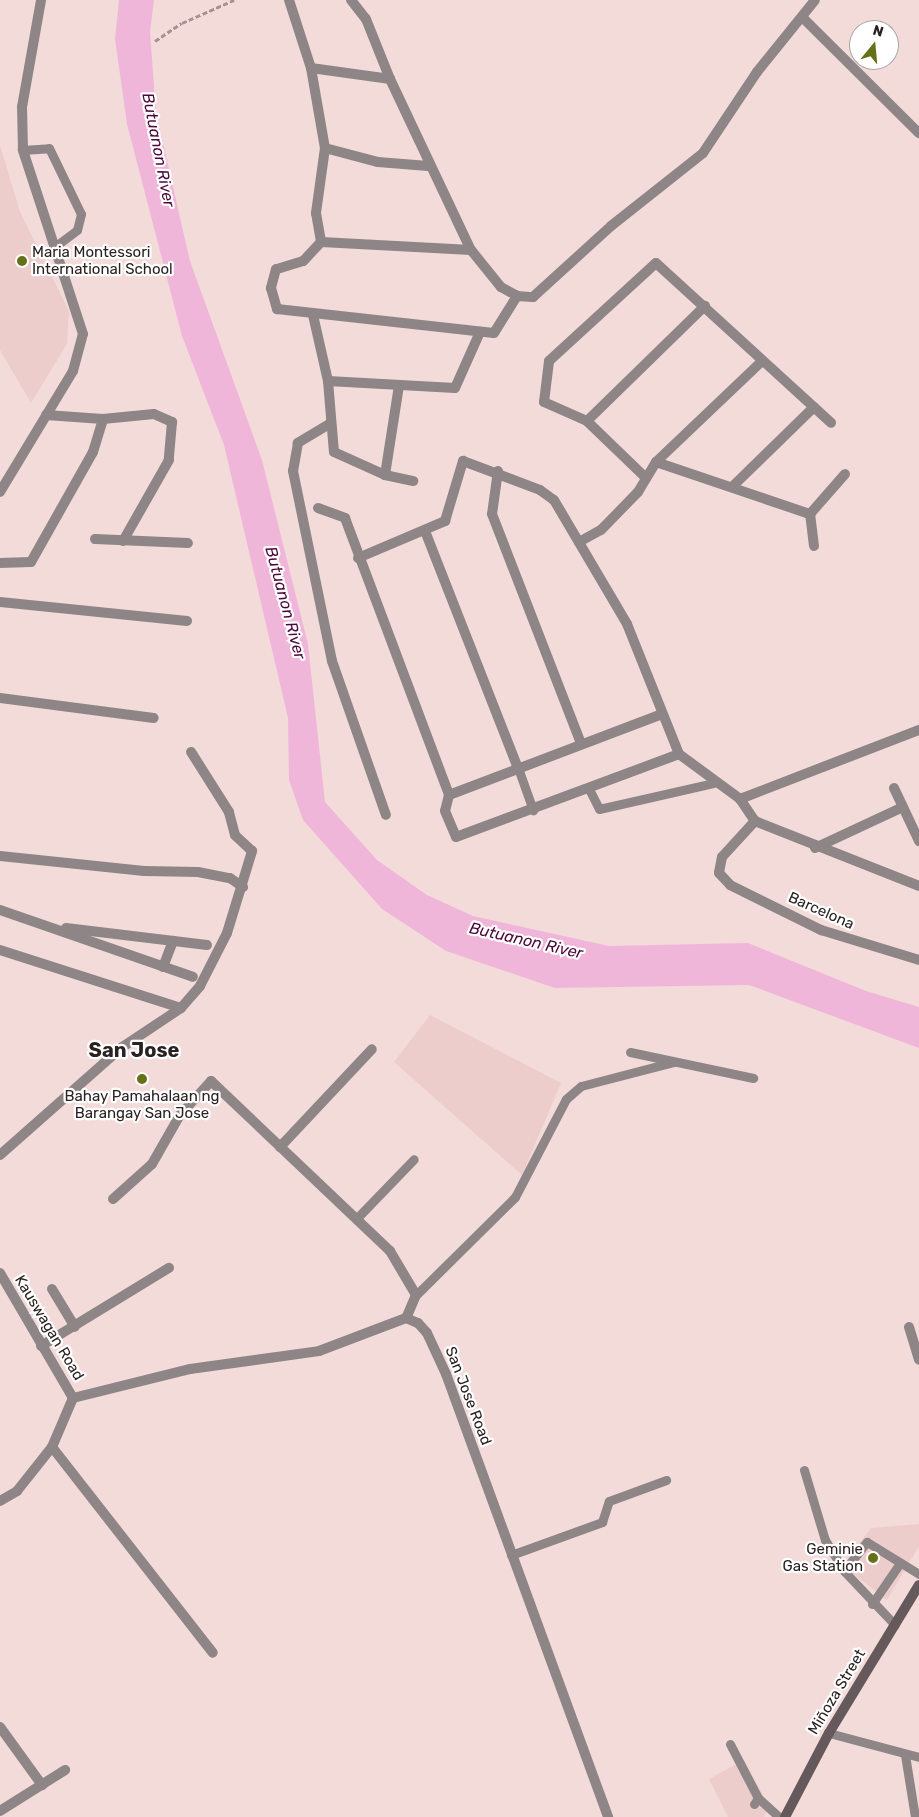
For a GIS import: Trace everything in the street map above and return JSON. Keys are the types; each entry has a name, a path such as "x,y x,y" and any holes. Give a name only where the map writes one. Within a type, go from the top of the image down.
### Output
{"main road":[{"name":"Miñoza Street","path":"785,1817 829,1733 919,1585"}],"street":[{"path":"0,492 73,371 83,334 56,246 23,150 24,91 41,0"},
{"path":"289,0 311,68 325,148 316,213 321,242"},
{"path":"352,0 366,19 428,166 471,250 486,272 517,296 533,297 611,226 703,153 757,72 815,0"},
{"path":"802,16 919,133"},
{"path":"311,68 390,79"},
{"path":"325,148 378,162 428,166"},
{"path":"471,250 321,242 303,261 276,269 271,288 278,309 313,315 494,333 517,296"},
{"path":"646,478 587,421 544,402 549,361 656,263 706,306 761,362 831,423"},
{"path":"587,421 706,306"},
{"path":"313,315 328,381 331,423 338,457 385,475 413,481"},
{"path":"328,381 455,388 480,332"},
{"path":"579,542 601,530 646,478 656,462 761,362"},
{"path":"385,475 400,386"},
{"path":"733,486 814,407"},
{"path":"46,414 103,418 154,414 172,422 168,460 124,541"},
{"path":"0,563 31,562 93,452 103,418"},
{"path":"331,423 298,443 293,471 332,661 386,815"},
{"path":"358,558 445,521 463,461 498,471 554,500 627,624 679,754 713,783 740,799 755,821 815,848 919,886"},
{"path":"656,462 733,486 810,514"},
{"path":"498,471 492,514 581,744"},
{"path":"814,546 810,514 845,474"},
{"path":"318,508 345,518 358,558 448,795 445,811 456,837 533,810 679,754"},
{"path":"425,531 518,768"},
{"path":"95,539 188,543"},
{"path":"0,602 187,621"},
{"path":"0,698 154,718"},
{"path":"448,795 662,714"},
{"path":"740,799 919,730"},
{"path":"0,1155 122,1048 181,1008 200,986 218,950 243,887 252,851 234,835 229,812 191,752"},
{"path":"894,788 919,841"},
{"path":"815,848 903,807"},
{"name":"Barcelona","path":"755,821 722,857 719,874 730,885 821,930 919,960"},
{"path":"0,856 144,871 198,872 230,878 243,887"},
{"path":"0,910 193,977"},
{"path":"46,926 207,945"},
{"path":"163,967 173,941"},
{"path":"0,950 181,1008"},
{"path":"280,1147 372,1049"},
{"path":"0,1501 16,1492 52,1447 73,1398 190,1369 319,1351 406,1318 416,1295 390,1251 211,1081 180,1115 152,1164 113,1199"},
{"path":"41,1346 169,1268"},
{"name":"Kauswagan Road","path":"0,1273 73,1398"},
{"path":"52,1289 75,1327"},
{"name":"San Jose Road","path":"406,1318 427,1333 446,1374 608,1817"},
{"path":"909,1327 919,1360"},
{"path":"52,1447 213,1653"},
{"path":"0,1727 42,1786"},
{"path":"0,1811 66,1770"}],"lane":[{"path":"23,150 50,148 81,214 77,230 56,246"},
{"path":"518,768 533,810"},
{"path":"589,789 599,809 713,783"},
{"path":"630,1052 753,1078"},
{"path":"416,1295 515,1198 566,1099 581,1086 674,1062"},
{"path":"356,1220 414,1159"},
{"path":"804,1470 825,1540 844,1571 872,1604 895,1625"},
{"path":"511,1555 602,1522 609,1501 666,1480"},
{"path":"844,1571 867,1542 919,1574"},
{"path":"872,1604 900,1562"},
{"path":"829,1733 905,1755 919,1757"},
{"path":"730,1744 756,1801 779,1817"},
{"path":"905,1755 915,1817"}],"path":[{"path":"156,41 182,23 234,0"}],"shaded area":[{"name":"Maria Montessori International School","path":"0,145 20,212 69,311 67,344 31,403 0,350"},
{"path":"430,1015 561,1083 522,1175 394,1062"},
{"path":"919,1524 919,1546 887,1600 842,1565 871,1528"},
{"path":"744,1760 769,1806 764,1817 728,1817 709,1779"}],"water":[{"name":"Butuanon River","path":"119,0 154,0 150,32 156,113 190,261 262,460 308,644 325,802 377,860 427,895 473,916 609,946 748,943 866,991 919,1007 919,1048 749,985 555,988 446,951 382,909 303,820 289,780 288,718 224,445 182,336 127,124 115,39"}],"place":[{"name":"Maria Montessori International School","path":"22,261"},
{"name":"Bahay Pamahalaan ng Barangay San Jose","path":"142,1079"},
{"name":"Geminie Gas Station","path":"873,1558"}],"district":[{"name":"San Jose","path":"134,1050"}]}
